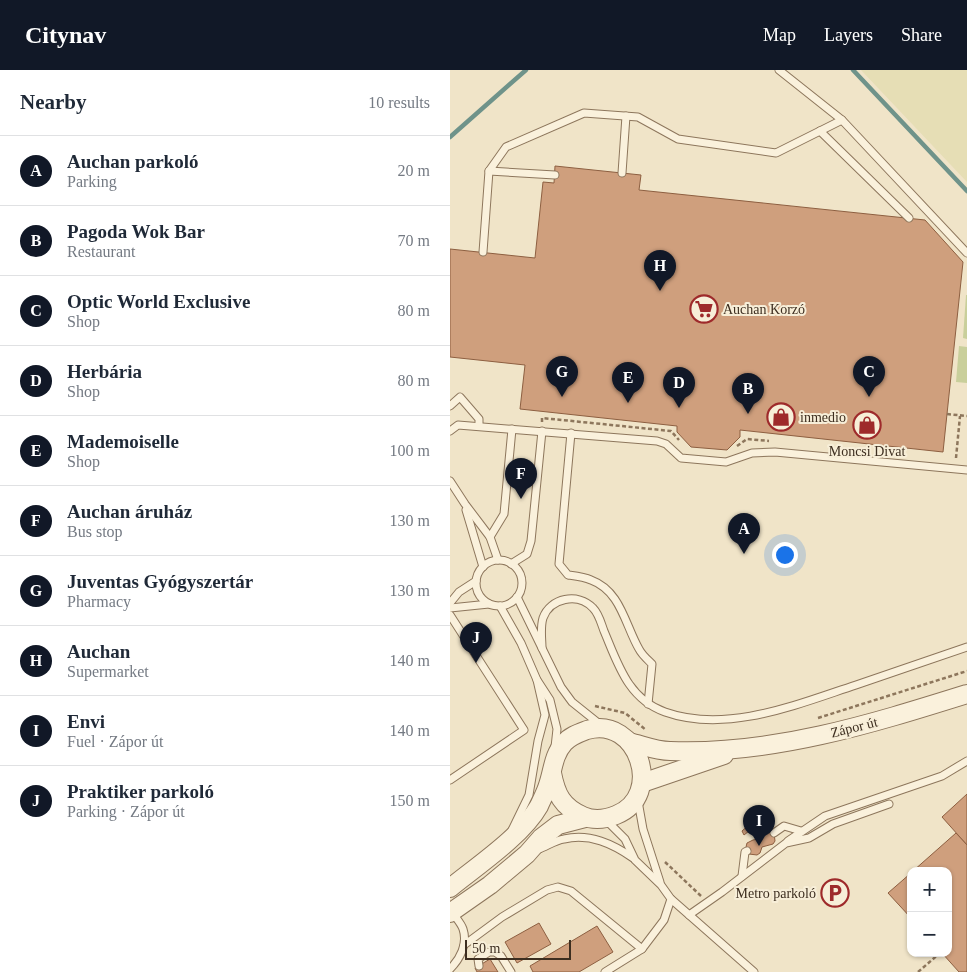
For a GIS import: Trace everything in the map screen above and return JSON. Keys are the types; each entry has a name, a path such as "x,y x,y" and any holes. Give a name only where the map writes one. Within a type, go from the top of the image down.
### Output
{"street":[{"name":"Zápor út","path":"606,729 617,733 629,742 669,751 739,750 846,730 967,694"},
{"path":"450,888 527,824 544,796 553,766 564,743 577,733 592,729 606,729"},
{"path":"629,742 639,755 643,772 639,789"},
{"name":"Zápor út","path":"451,912 527,854 540,838 558,825 585,818 604,819 619,814 631,805 639,789 739,750"},
{"path":"553,766 555,790 569,809 585,818"}],"lane":[{"path":"779,70 842,120 967,253"},
{"path":"483,252 489,171 506,147 584,113 638,117 678,139 776,153 842,120"},
{"path":"622,173 626,116"},
{"path":"820,130 909,218"},
{"path":"489,171 555,175"},
{"path":"450,406 460,397 479,418 479,426"},
{"path":"450,424 657,441 666,444 680,458 726,462 752,453 775,452 967,470"},
{"path":"450,431 458,425"},
{"path":"490,537 504,514 512,429"},
{"path":"511,564 527,554 531,541 542,431"},
{"path":"572,433 559,564 568,575 591,580 602,586 611,594 623,611 639,649 652,664 648,704"},
{"path":"450,481 490,537 498,560"},
{"path":"465,504 483,567"},
{"path":"450,608 490,604 500,606 510,603 517,597 521,583 520,576 511,564 498,560 490,562 478,573 476,581 479,595 490,604"},
{"path":"450,603 459,592 476,581"},
{"path":"517,597 562,687 572,702 606,729"},
{"path":"542,648 542,626 549,608 566,599 586,602 596,612 625,680 648,704 672,715 714,720 769,713 784,709 967,647"},
{"path":"500,606 521,643 537,680 550,700 557,729 553,766"},
{"path":"450,615 524,730 450,780"},
{"path":"506,842 529,795 538,741 545,715 537,680"},
{"path":"689,915 801,831 825,816 942,776 967,761"},
{"path":"639,789 643,829 661,885"},
{"path":"786,843 809,838 833,824 889,804"},
{"path":"604,819 625,838 635,860"},
{"path":"774,833 784,826 801,831"},
{"path":"527,854 564,838 582,837 609,843 635,860 661,885 671,899 754,972"},
{"path":"742,876 747,851"},
{"path":"464,945 502,917 547,890 558,887 571,891 642,949"},
{"path":"605,972 642,949 664,920 671,899"},
{"path":"450,969 458,961 464,945 463,929 451,912"},
{"path":"479,966 478,959 488,952 495,952 501,956 511,972"}],"path":[{"path":"948,414 967,416"},
{"path":"956,459 960,416"},
{"path":"542,431 542,418 671,430 681,443"},
{"path":"734,449 747,438 777,442"},
{"path":"814,720 967,671"},
{"path":"591,703 625,713 650,734"},
{"path":"659,856 708,902"},
{"path":"918,972 935,957"}],"shaded area":[{"path":"861,70 967,70 967,182"}],"green space":[{"path":"967,295 967,339 963,338"},
{"path":"959,346 967,347 967,383 956,382"}],"building":[{"name":"Auchan Korzó","path":"555,166 641,175 639,190 925,220 963,262 943,452 740,430 740,437 727,450 691,447 677,432 677,426 520,409 525,365 450,357 450,249 535,258 543,182 554,183"},
{"path":"967,794 967,845 942,817"},
{"path":"751,823 754,827 744,835 742,831"},
{"path":"765,830 774,833 775,841 773,844 762,847 757,855 749,854 746,847 747,843 758,839"},
{"path":"956,833 967,845 967,972 959,972 946,957 952,957 952,867 918,867"},
{"path":"907,876 907,914 888,893"},
{"path":"539,923 551,944 517,963 505,942"},
{"path":"597,926 613,952 579,972 533,972 530,966"},
{"path":"490,959 498,972 477,972 475,968"}],"waterway":[{"path":"450,137 526,70"},
{"path":"853,70 967,191"}],"place":[{"name":"Auchan","path":"660,291"},
{"name":"Auchan Korzó","path":"704,309"},
{"name":"Juventas Gyógyszertár","path":"562,397"},
{"name":"Optic World Exclusive","path":"869,397"},
{"name":"Mademoiselle","path":"628,403"},
{"name":"Herbária","path":"679,408"},
{"name":"Pagoda Wok Bar","path":"748,414"},
{"name":"inmedio","path":"781,417"},
{"name":"Moncsi Divat","path":"867,425"},
{"name":"Auchan áruház","path":"521,499"},
{"name":"Auchan parkoló","path":"744,554"},
{"name":"Praktiker parkoló","path":"476,663"},
{"name":"Envi","path":"759,846"},
{"name":"Metro parkoló","path":"835,893"}]}
